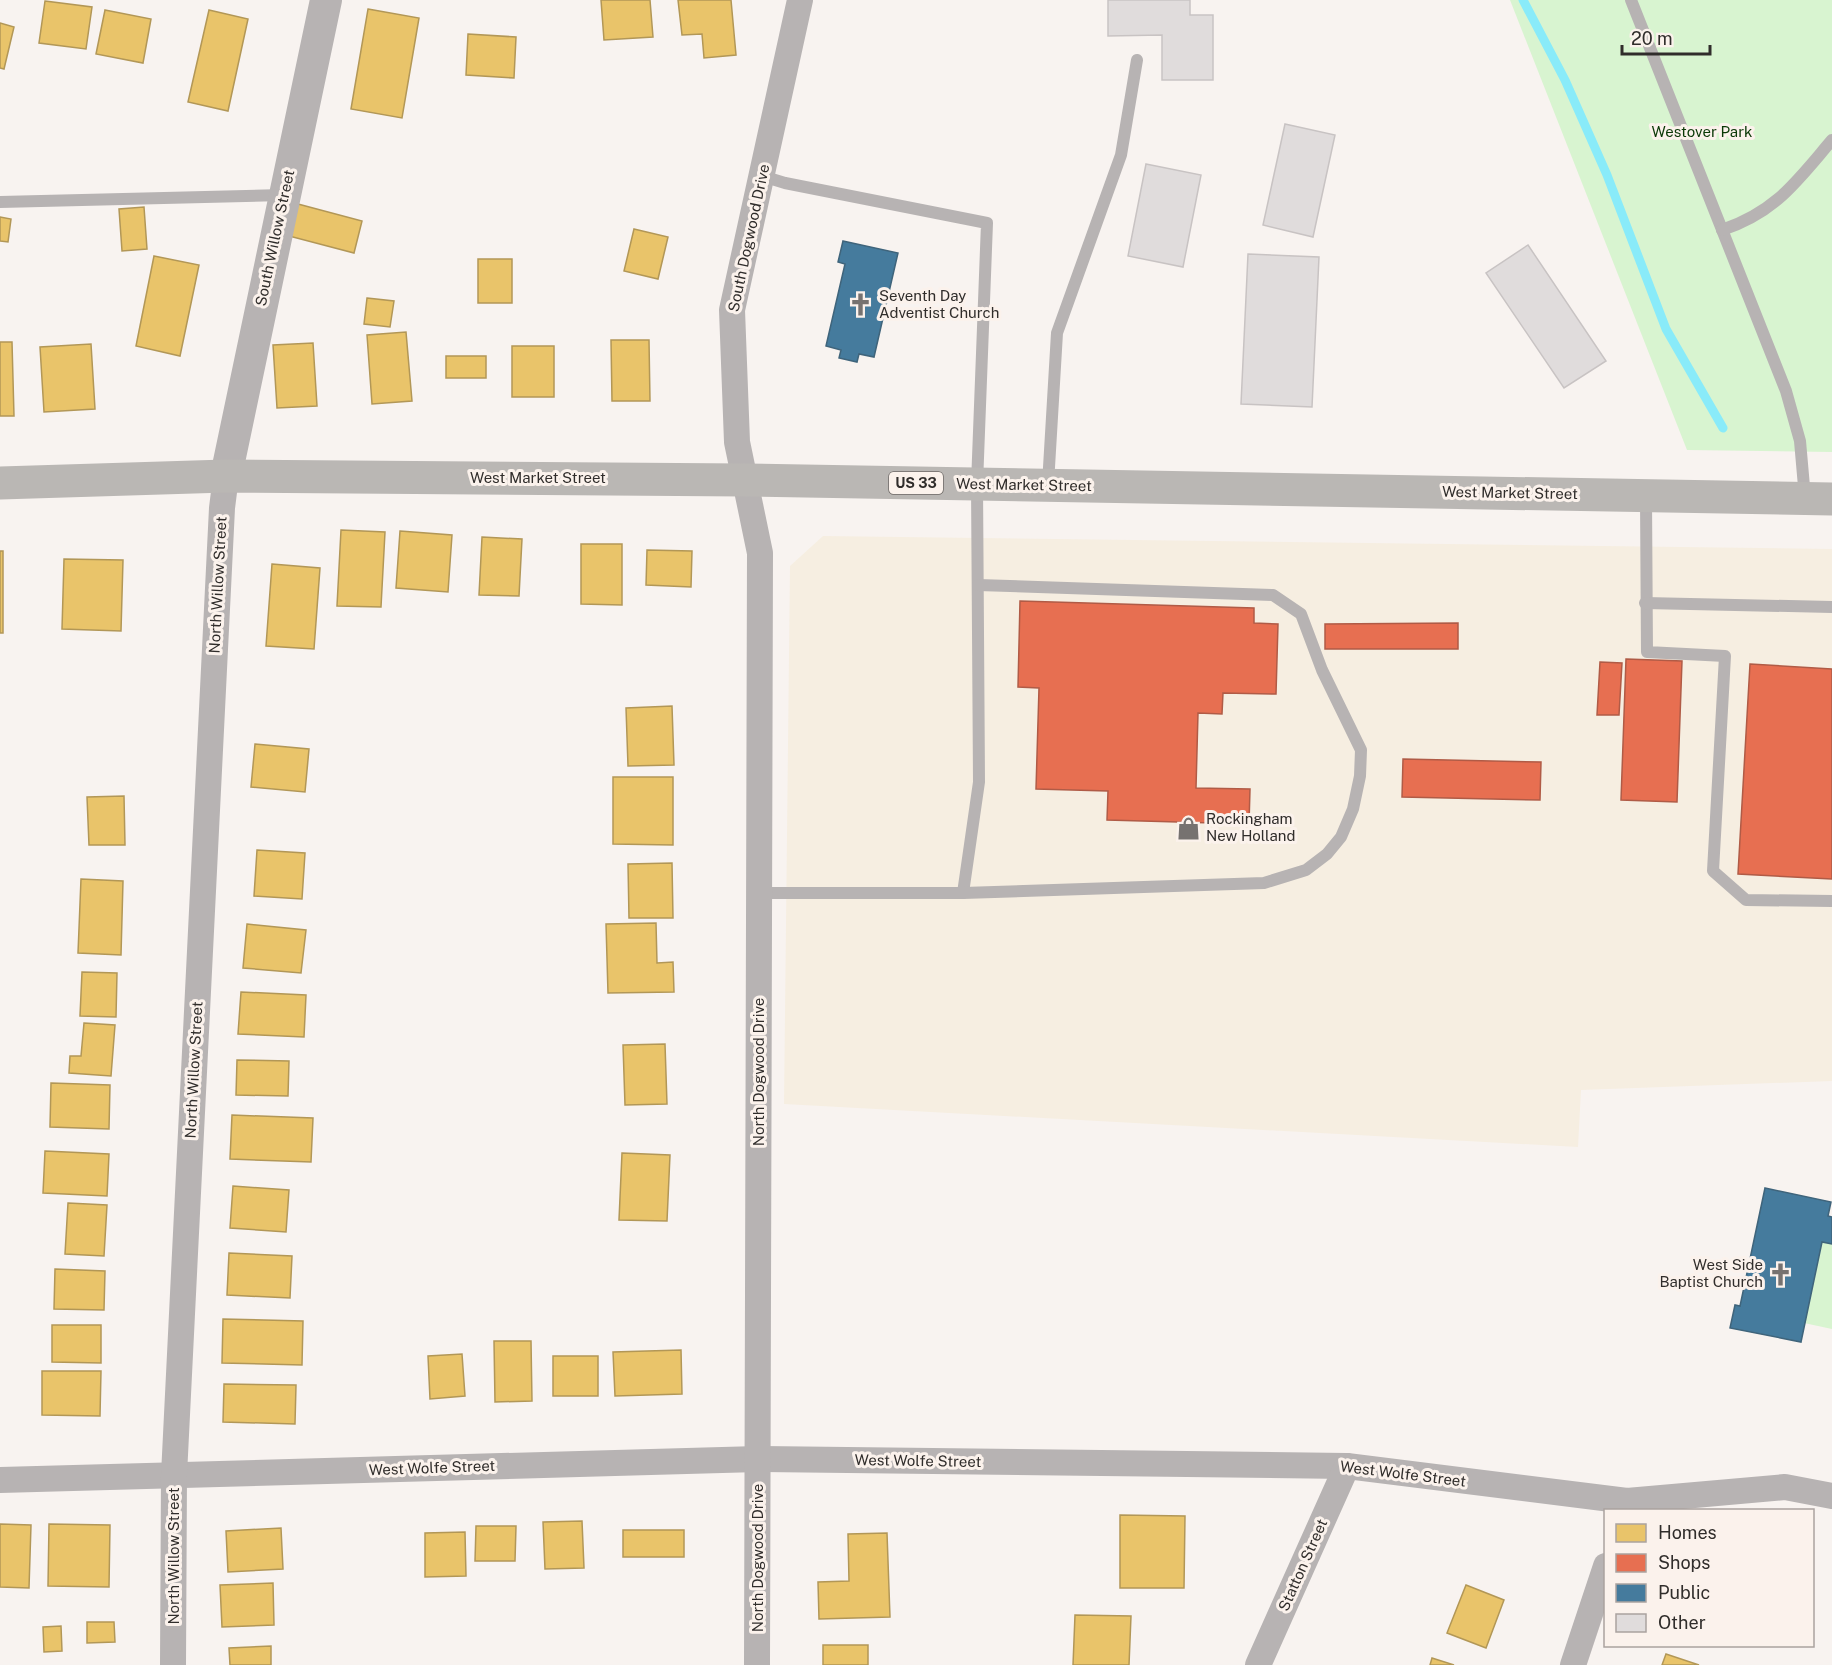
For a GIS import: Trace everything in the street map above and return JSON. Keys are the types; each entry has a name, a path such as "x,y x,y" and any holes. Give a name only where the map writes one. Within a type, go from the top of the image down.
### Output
{"main road":[{"name":"West Market Street","path":"0,483 226,476 744,480 1818,499"}],"street":[{"name":"South Willow Street","path":"226,476 283,195 326,0"},
{"name":"South Dogwood Drive","path":"744,480 737,442 732,310 800,0"},
{"name":"North Willow Street","path":"173,1665 174,1475 226,476"},
{"name":"North Dogwood Drive","path":"744,480 760,553 757,1665"},
{"name":"West Wolfe Street","path":"0,1480 758,1459 1347,1466 1625,1506 1785,1487 1832,1496"},
{"name":"Statton Street","path":"1258,1665 1347,1466"},
{"path":"1573,1665 1604,1569"}],"lane":[{"path":"1631,0 1795,419 1818,499"},
{"path":"1048,485 1057,333 1121,155 1137,60"},
{"path":"1722,230 1750,219 1774,204 1795,185 1832,140"},
{"path":"762,176 785,183 987,223 977,484 979,782 963,893"},
{"path":"0,202 283,195"},
{"path":"1646,496 1647,651 1725,656 1713,871 1746,900 1832,901"},
{"path":"759,893 963,893 1208,886 1280,880 1315,864 1341,837 1353,809 1360,776 1361,750 1322,670 1301,614 1273,595 978,585"},
{"path":"1645,603 1832,607"}],"shaded area":[{"name":"Rockingham New Holland","path":"823,536 1832,549 1832,1081 1581,1090 1578,1147 784,1104 790,566"}],"green space":[{"name":"Westover Park","path":"1510,0 1832,0 1832,452 1687,450"},
{"path":"1822,1242 1832,1244 1832,1329 1804,1323"}],"building: Homes":[{"path":"601,0 650,0 653,37 604,40"},
{"path":"678,0 731,0 736,55 704,58 702,34 682,35"},
{"path":"45,1 92,7 86,49 39,43"},
{"path":"368,9 419,18 402,118 351,109"},
{"path":"105,10 151,19 143,63 96,54"},
{"path":"209,10 248,19 228,111 188,102"},
{"path":"0,23 14,27 4,69 0,68"},
{"path":"468,34 516,37 514,78 466,75"},
{"path":"298,204 362,221 354,253 289,236"},
{"path":"144,207 147,249 122,251 119,209"},
{"path":"0,217 11,219 8,242 0,241"},
{"path":"634,229 668,237 658,279 624,271"},
{"path":"154,256 199,265 180,356 136,346"},
{"path":"478,259 512,259 512,303 478,303"},
{"path":"367,298 394,301 390,327 364,324"},
{"path":"406,332 412,401 372,404 367,335"},
{"path":"611,340 649,340 650,401 612,401"},
{"path":"0,342 12,342 14,416 0,416"},
{"path":"313,343 317,406 277,408 273,345"},
{"path":"91,344 95,409 44,412 40,347"},
{"path":"512,346 554,346 554,397 512,397"},
{"path":"446,356 486,356 486,378 446,378"},
{"path":"341,530 385,532 381,607 337,606"},
{"path":"400,531 452,535 448,592 396,588"},
{"path":"482,537 522,539 519,596 479,595"},
{"path":"581,544 622,544 622,605 581,604"},
{"path":"647,550 692,551 691,587 646,585"},
{"path":"0,551 3,551 3,633 0,633"},
{"path":"64,559 123,560 121,631 62,629"},
{"path":"272,564 320,568 314,649 266,646"},
{"path":"672,706 674,765 628,766 626,708"},
{"path":"255,744 309,749 305,792 251,787"},
{"path":"613,777 673,777 673,845 613,844"},
{"path":"124,796 125,845 89,845 87,797"},
{"path":"257,850 305,853 302,899 254,896"},
{"path":"672,863 673,918 629,918 628,864"},
{"path":"81,879 123,881 121,955 78,953"},
{"path":"656,923 657,963 673,962 674,992 608,993 606,924"},
{"path":"247,924 306,930 301,973 243,968"},
{"path":"82,972 117,973 116,1017 80,1016"},
{"path":"241,992 306,995 304,1037 238,1034"},
{"path":"84,1023 115,1025 111,1076 69,1073 70,1056 81,1056"},
{"path":"665,1044 667,1104 625,1105 623,1045"},
{"path":"237,1060 289,1061 288,1096 236,1095"},
{"path":"51,1083 110,1085 109,1129 50,1127"},
{"path":"232,1115 313,1118 311,1162 230,1159"},
{"path":"45,1151 109,1154 107,1196 43,1193"},
{"path":"622,1153 670,1155 667,1221 619,1220"},
{"path":"233,1186 289,1190 286,1232 230,1228"},
{"path":"68,1203 107,1205 104,1256 65,1254"},
{"path":"229,1253 292,1256 290,1298 227,1295"},
{"path":"55,1269 105,1271 104,1310 54,1309"},
{"path":"223,1319 303,1321 302,1365 222,1363"},
{"path":"52,1325 101,1325 101,1363 52,1362"},
{"path":"494,1341 531,1341 532,1401 495,1402"},
{"path":"681,1350 682,1394 615,1396 613,1352"},
{"path":"462,1354 465,1396 430,1399 428,1356"},
{"path":"553,1356 598,1356 598,1396 553,1396"},
{"path":"42,1371 101,1371 100,1416 42,1415"},
{"path":"224,1384 296,1385 295,1424 223,1422"},
{"path":"1120,1515 1185,1516 1184,1588 1120,1588"},
{"path":"582,1521 584,1568 545,1569 543,1522"},
{"path":"0,1524 31,1525 29,1588 0,1587"},
{"path":"49,1524 110,1525 109,1587 48,1586"},
{"path":"476,1526 516,1526 515,1561 475,1561"},
{"path":"281,1528 283,1569 228,1572 226,1531"},
{"path":"623,1530 684,1530 684,1557 623,1557"},
{"path":"465,1532 466,1576 425,1577 425,1533"},
{"path":"887,1533 890,1617 819,1619 818,1582 849,1581 848,1534"},
{"path":"273,1583 274,1625 222,1627 220,1585"},
{"path":"1466,1585 1504,1600 1486,1648 1447,1633"},
{"path":"1075,1615 1131,1616 1129,1665 1073,1665"},
{"path":"87,1622 114,1622 115,1642 87,1643"},
{"path":"61,1626 62,1651 44,1652 43,1627"},
{"path":"823,1645 868,1645 868,1665 823,1665"},
{"path":"271,1646 271,1665 230,1665 229,1648"},
{"path":"1666,1654 1699,1665 1662,1665"},
{"path":"1432,1658 1454,1665 1430,1665"}],"building: Shops":[{"path":"1020,601 1254,608 1254,623 1278,624 1276,694 1223,693 1222,714 1198,713 1196,788 1250,789 1249,824 1107,820 1108,791 1036,789 1039,688 1018,687"},
{"path":"1458,623 1458,649 1325,649 1325,624"},
{"path":"1626,659 1682,661 1677,802 1621,800"},
{"path":"1600,662 1622,663 1619,715 1597,715"},
{"path":"1750,664 1832,669 1832,879 1738,874"},
{"path":"1403,759 1541,762 1540,800 1402,797"}],"building: Public":[{"name":"Seventh Day Adventist Church","path":"843,241 898,253 874,357 859,354 857,362 839,358 841,350 826,346 845,264 838,262"},
{"name":"West Side Baptist Church","path":"1765,1188 1831,1202 1828,1216 1832,1217 1832,1244 1822,1242 1801,1342 1730,1328 1735,1305 1740,1306"}],"building: Other":[{"path":"1108,0 1190,0 1190,15 1213,15 1213,80 1162,80 1162,35 1108,36"},
{"path":"1285,124 1335,135 1313,237 1263,225"},
{"path":"1146,164 1201,175 1183,267 1128,256"},
{"path":"1528,245 1606,361 1564,388 1486,273"},
{"path":"1248,254 1319,257 1312,407 1241,404"}],"waterway":[{"path":"1523,0 1565,80 1607,175 1666,329 1723,428"}],"place":[{"name":"Seventh Day Adventist Church","path":"861,305"},
{"name":"Rockingham New Holland","path":"1188,828"},
{"name":"West Side Baptist Church","path":"1781,1274"}]}
